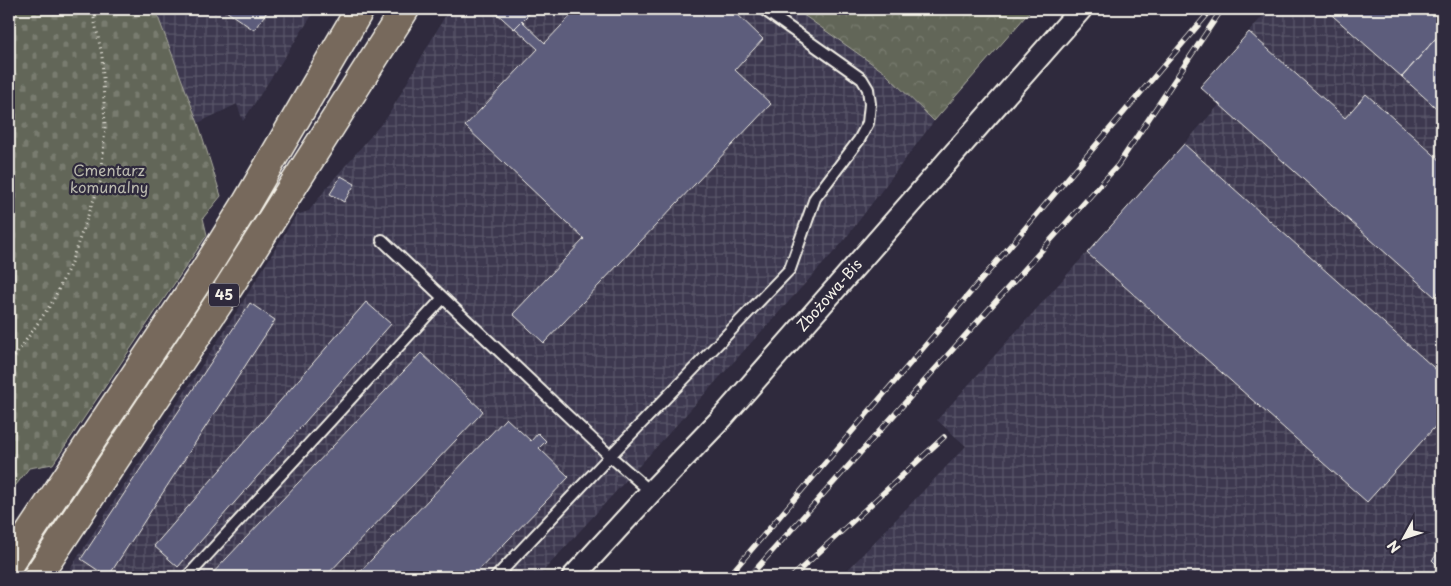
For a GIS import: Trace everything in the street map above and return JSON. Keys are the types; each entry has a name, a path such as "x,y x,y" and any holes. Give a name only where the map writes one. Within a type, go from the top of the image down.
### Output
{"main road":[{"name":"45","path":"9,564 205,270 246,204 360,9"},
{"name":"45","path":"37,577 222,298 405,9"}],"street":[{"name":"Zbożowa-Bis","path":"573,577 722,418 1081,9"}],"lane":[{"path":"496,577 790,269 815,198 859,140 868,123 870,104 868,89 862,78 762,9"},
{"path":"382,240 610,456 651,492"},
{"path":"187,577 444,298"}],"path":[{"path":"9,365 53,301 70,265 101,180 105,127 102,55 92,9"}],"shaded area":[{"path":"155,9 316,9 243,121 237,104 198,123"},
{"path":"449,9 795,9 884,72 934,121 842,243 538,577 65,577 239,308 296,215 309,211 388,116"},
{"path":"1269,9 1442,9 1442,577 841,577 966,446 937,420 1219,105 1200,87"}],"green space":[{"name":"Cmentarz komunalny","path":"9,9 155,9 198,123 221,196 203,218 207,235 53,464 29,468 16,485 9,489"},
{"path":"795,9 1032,9 934,121 884,72"}],"building":[{"path":"223,9 269,9 254,30"},
{"path":"492,9 534,9 514,29"},
{"path":"577,9 671,9 674,12 677,9 732,9 763,39 735,70 771,104 544,343 513,314 584,239 465,126 538,49 515,28 522,21 545,43"},
{"path":"1325,9 1442,9 1442,31 1402,77"},
{"path":"1442,31 1442,113 1402,77"},
{"path":"1249,32 1345,118 1366,94 1442,162 1442,294 1439,291 1435,297 1200,87"},
{"path":"1184,144 1442,375 1442,419 1367,502 1087,253"},
{"path":"341,176 355,184 344,202 330,194"},
{"path":"366,302 391,324 178,567 154,546"},
{"path":"250,303 275,320 108,577 81,559"},
{"path":"421,353 483,411 479,416 325,577 209,577"},
{"path":"506,418 531,441 538,433 546,441 539,448 569,477 472,577 355,577"},
{"path":"1442,549 1442,570 1432,560"}],"railway":[{"path":"728,577 1212,9"},
{"path":"749,577 1118,165 1222,9"},
{"path":"792,577 944,437"}]}
